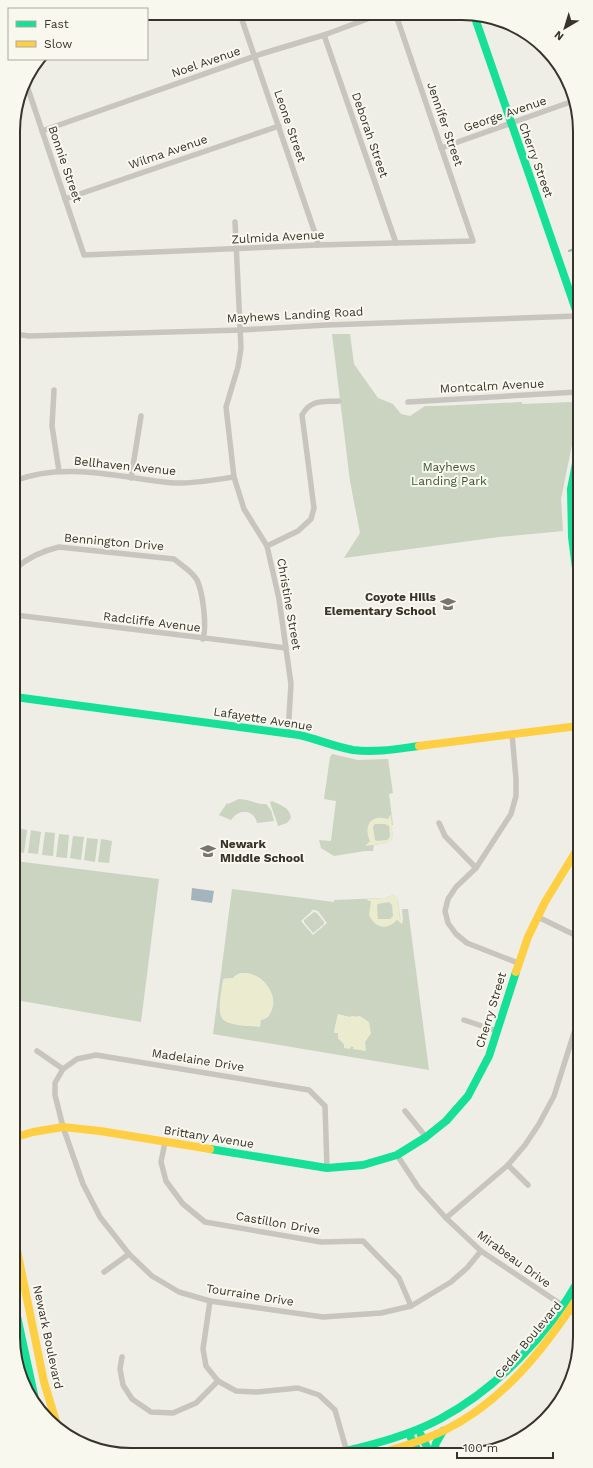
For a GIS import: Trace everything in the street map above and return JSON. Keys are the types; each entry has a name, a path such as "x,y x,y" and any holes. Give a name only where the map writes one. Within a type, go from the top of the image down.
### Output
{"street":[{"name":"Leone Street","path":"242,20 317,239 318,246"},
{"name":"Noel Avenue","path":"42,131 255,56 324,35 363,20"},
{"name":"Jennifer Street","path":"398,20 473,241"},
{"name":"Cherry Street","path":"476,21 573,303"},
{"name":"Deborah Street","path":"324,35 396,243"},
{"name":"Bonnie Street","path":"28,89 84,255"},
{"name":"George Avenue","path":"441,148 569,102"},
{"name":"Wilma Avenue","path":"65,199 279,126"},
{"name":"Christine Street","path":"234,222 241,330 238,367 226,407 234,477 244,509 267,546 279,599 291,684 288,733"},
{"name":"Zulmida Avenue","path":"84,255 473,241"},
{"name":"Mayhews Landing Road","path":"20,335 29,336 241,330 573,315"},
{"path":"54,390 52,426 59,471"},
{"name":"Montcalm Avenue","path":"408,402 573,392"},
{"path":"267,546 298,531 311,519 314,508 302,415 306,407 314,403 339,401"},
{"path":"131,478 140,416"},
{"name":"Bellhaven Avenue","path":"20,479 34,475 59,471 81,472 175,483 234,477"},
{"path":"573,476 570,489 573,544"},
{"name":"Bennington Drive","path":"20,566 32,556 45,550 59,547 174,559 188,570 196,580 202,602 205,628 203,639"},
{"name":"Radcliffe Avenue","path":"20,616 286,648"},
{"name":"Lafayette Avenue","path":"20,698 288,733 314,738 337,746 363,752 378,752 573,727"},
{"path":"512,734 516,796 511,814 476,868 456,887 448,899 446,911 448,923 456,934 467,943 518,963"},
{"path":"439,823 444,836 476,868"},
{"name":"Cherry Street","path":"397,1155 426,1137 446,1121 468,1096 489,1056 508,993 528,937 545,902 573,856"},
{"path":"538,917 573,934"},
{"path":"464,1020 497,1031"},
{"path":"446,1218 508,1165 525,1145 539,1124 554,1096 573,1036"},
{"path":"37,1051 63,1069 55,1083 55,1095 63,1127"},
{"name":"Madelaine Drive","path":"63,1069 77,1059 96,1055 309,1090 325,1106 327,1168"},
{"path":"405,1111 426,1137"},
{"name":"Brittany Avenue","path":"20,1136 63,1127 100,1131 327,1168 363,1165 397,1155"},
{"name":"Tourraine Drive","path":"63,1127 83,1184 100,1217 129,1254 152,1276 179,1292 210,1301 323,1317 382,1313 411,1306 451,1282 467,1268 481,1251"},
{"name":"Castillon Drive","path":"165,1142 161,1162 166,1181 183,1204 205,1222 321,1242 363,1241 398,1278 411,1306"},
{"name":"Mirabeau Drive","path":"397,1155 418,1187 446,1218 481,1251 573,1312"},
{"path":"508,1165 528,1185"},
{"path":"104,1272 129,1254"},
{"name":"Newark Boulevard","path":"20,1265 44,1382 55,1419"},
{"name":"Cedar Boulevard","path":"396,1448 443,1431 482,1407 501,1392 534,1356 566,1308 573,1293"},
{"path":"210,1301 203,1349 206,1366 218,1381 236,1391 257,1392 298,1388 319,1395 335,1410 344,1448"},
{"name":"Cedar Boulevard","path":"357,1448 418,1429 455,1410 494,1383 573,1301"},
{"path":"20,1330 33,1389"},
{"path":"122,1357 120,1369 123,1384 132,1399 151,1412 173,1413 196,1403 218,1381"},
{"path":"418,1429 428,1448"},
{"path":"435,1448 443,1431"},
{"path":"408,1432 417,1448"}],"green space":[{"name":"Mayhews Landing Park","path":"332,334 350,334 354,364 378,398 393,404 401,414 410,416 425,406 522,402 522,404 573,402 573,440 561,499 563,531 499,537 344,558 360,533 350,481"},
{"path":"332,754 358,760 388,759 393,793 389,794 393,837 388,843 374,845 373,851 334,856 321,848 319,840 331,841 336,801 324,799 330,757"},
{"path":"239,799 259,804 266,804 271,810 274,821 257,823 253,815 246,812 238,813 231,820 219,815 227,803 228,804"},
{"path":"272,801 289,811 291,818 287,823 278,826 270,802"},
{"path":"20,829 27,830 24,853 20,852"},
{"path":"31,830 41,832 38,854 28,853"},
{"path":"45,832 55,833 53,856 42,855"},
{"path":"59,834 69,835 67,858 56,857"},
{"path":"73,836 84,837 81,860 70,858"},
{"path":"87,838 98,839 95,862 84,860"},
{"path":"101,839 112,841 109,863 98,862"},
{"path":"20,862 159,879 141,1022 20,1001"},
{"path":"232,889 334,902 334,900 385,898 393,895 398,899 401,924 403,920 402,909 408,909 429,1070 213,1034","holes":["311,909 318,911 327,923 313,935 301,921 313,910","246,973 252,974 262,980 270,990 272,996 272,1008 269,1015 263,1020 227,1022 222,1018 223,979 233,978 236,975","338,1014 349,1017 353,1016 371,1033 365,1042 365,1046 353,1049 354,1047 344,1044 338,1038 338,1033 334,1032"]},
{"path":"314,912 317,913 324,924 313,933 304,920"}],"sand":[{"path":"391,814 393,837 388,843 365,846 370,841 367,831 370,822 377,818 388,819","holes":["375,824 385,824 389,826 390,837 387,840 375,840 373,827"]},
{"path":"393,895 398,899 400,919 403,919 402,924 397,920 385,927 374,923 369,915 371,902 366,899 385,898","holes":["389,902 392,905 393,916 390,919 378,919 378,904"]},
{"path":"241,973 251,974 260,979 267,985 271,992 273,1000 272,1008 269,1015 261,1020 260,1027 228,1023 222,1018 220,1013 223,979 233,978"},
{"path":"338,1014 349,1017 360,1016 369,1022 371,1033 365,1042 366,1051 353,1049 354,1047 351,1046 350,1049 344,1048 344,1044 338,1038 338,1033 334,1033"}],"shaded area":[{"path":"192,888 214,891 212,903 191,900"}],"waterway":[{"path":"569,251 573,249"}],"traffic: fast":[{"path":"476,21 573,301"},
{"path":"573,479 571,489 573,545"},
{"path":"20,698 299,735 340,747 361,751 378,751 419,746"},
{"path":"210,1149 327,1168 363,1165 397,1155 426,1137 446,1121 468,1096 489,1056 516,972"},
{"path":"357,1448 405,1434 429,1425 482,1392 520,1358 537,1339 553,1320 573,1289"},
{"path":"20,1330 33,1389"},
{"path":"435,1448 443,1431"},
{"path":"421,1435 428,1448"},
{"path":"411,1438 416,1448"}],"traffic: slow":[{"path":"419,746 573,727"},
{"path":"516,972 528,937 545,902 573,856"},
{"path":"20,1136 63,1127 100,1131 210,1149"},
{"path":"20,1265 44,1382 55,1419"},
{"path":"397,1448 443,1431 464,1419 503,1390 537,1354 573,1304"}],"place":[{"name":"Coyote Hills Elementary School","path":"448,604"},
{"name":"Newark Middle School","path":"208,851"}]}
